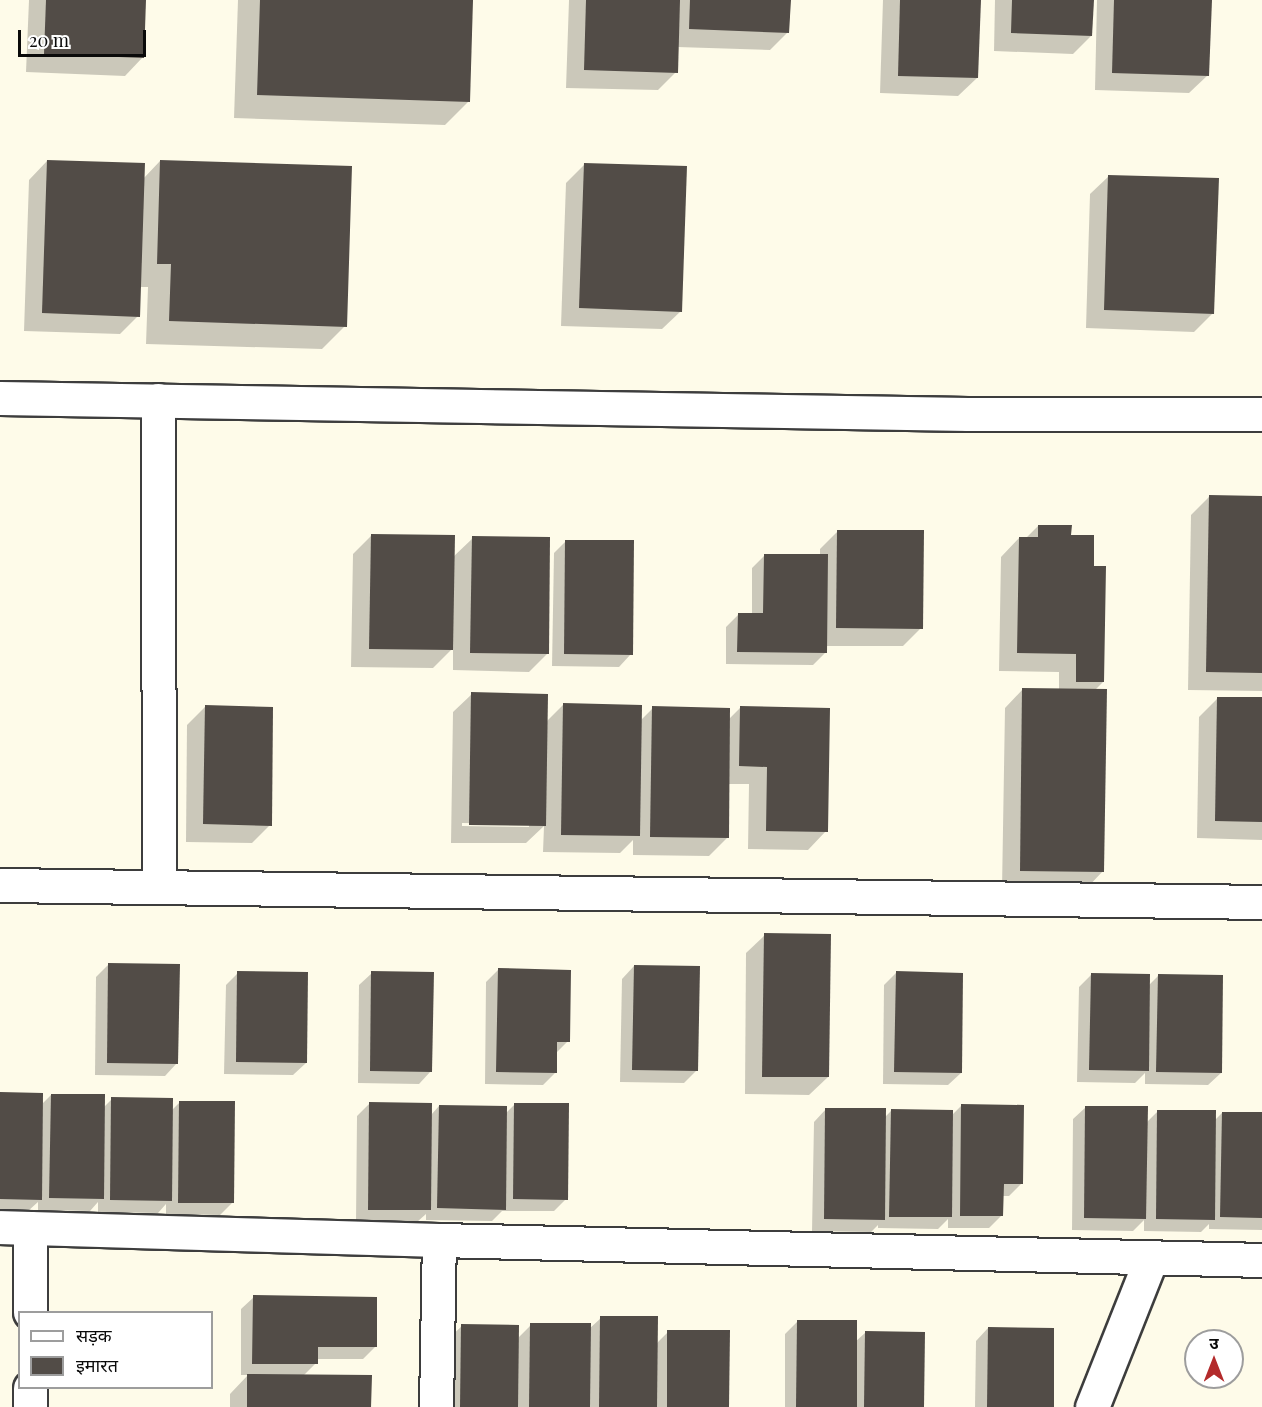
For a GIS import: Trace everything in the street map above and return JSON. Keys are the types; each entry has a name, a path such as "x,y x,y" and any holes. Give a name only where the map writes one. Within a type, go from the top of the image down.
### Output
{"street":[{"path":"0,398 956,414 1262,414"},
{"path":"158,400 159,887"},
{"path":"0,885 1262,902"},
{"path":"30,1311 15,1227 1151,1259 1262,1260"},
{"path":"436,1407 439,1240"},
{"path":"1092,1407 1151,1259"},
{"path":"30,1389 30,1407"}],"building":[{"path":"46,0 146,0 144,58 44,54"},
{"path":"260,0 473,0 470,102 257,95"},
{"path":"586,0 680,0 678,73 584,70"},
{"path":"690,0 791,0 789,33 689,29"},
{"path":"900,0 981,0 978,78 898,76"},
{"path":"1012,0 1094,0 1092,36 1011,33"},
{"path":"1114,0 1212,0 1209,76 1112,73"},
{"path":"47,160 145,163 140,317 42,313"},
{"path":"160,160 352,166 347,327 169,321 171,264 157,264"},
{"path":"584,163 687,166 682,312 579,308"},
{"path":"1108,175 1219,178 1214,314 1104,310"},
{"path":"1209,495 1262,496 1262,673 1206,672"},
{"path":"1038,525 1072,525 1071,535 1094,535 1094,566 1106,566 1104,682 1076,682 1076,654 1017,653 1019,537 1038,537"},
{"path":"837,530 924,530 923,629 836,628"},
{"path":"371,534 455,535 453,650 369,649"},
{"path":"472,536 550,537 549,654 470,653"},
{"path":"565,540 634,540 633,655 564,654"},
{"path":"764,554 828,554 827,653 737,652 738,613 763,613"},
{"path":"1022,688 1107,689 1104,872 1020,871"},
{"path":"471,692 548,694 546,826 469,825"},
{"path":"1217,697 1262,697 1262,822 1215,821"},
{"path":"563,703 642,705 640,836 561,835"},
{"path":"205,705 273,707 272,826 203,824"},
{"path":"652,706 730,708 729,838 650,837"},
{"path":"740,706 830,708 828,832 766,831 767,767 739,766"},
{"path":"764,933 831,934 829,1077 762,1077"},
{"path":"108,963 180,964 178,1064 107,1063"},
{"path":"634,965 700,966 698,1071 632,1070"},
{"path":"498,968 571,970 570,1042 557,1042 557,1073 496,1072"},
{"path":"237,971 308,972 307,1063 236,1062"},
{"path":"371,971 434,972 432,1072 370,1071"},
{"path":"896,971 963,973 962,1073 894,1072"},
{"path":"1091,973 1150,974 1149,1071 1089,1070"},
{"path":"1158,974 1223,975 1222,1073 1156,1072"},
{"path":"0,1092 43,1093 42,1200 0,1199"},
{"path":"51,1094 105,1094 104,1199 49,1198"},
{"path":"111,1097 173,1098 172,1201 110,1200"},
{"path":"179,1101 235,1101 234,1203 178,1203"},
{"path":"369,1102 432,1103 431,1210 368,1210"},
{"path":"514,1103 569,1103 568,1200 513,1199"},
{"path":"961,1104 1024,1105 1023,1184 1004,1184 1003,1216 960,1216"},
{"path":"439,1105 507,1106 506,1210 437,1208"},
{"path":"1085,1106 1148,1106 1146,1219 1084,1218"},
{"path":"825,1108 886,1108 885,1220 824,1219"},
{"path":"891,1109 953,1110 952,1217 889,1217"},
{"path":"1157,1110 1216,1110 1215,1220 1156,1219"},
{"path":"1222,1112 1262,1112 1262,1218 1220,1217"},
{"path":"253,1295 377,1297 377,1347 318,1347 318,1364 252,1364"},
{"path":"600,1316 658,1316 657,1407 599,1407"},
{"path":"797,1320 857,1320 857,1407 796,1407"},
{"path":"530,1323 591,1323 590,1407 529,1407"},
{"path":"461,1324 519,1325 518,1407 460,1407"},
{"path":"988,1327 1054,1328 1054,1407 987,1407"},
{"path":"667,1330 730,1330 729,1407 667,1407"},
{"path":"865,1331 925,1332 924,1407 864,1407"},
{"path":"247,1374 372,1375 371,1407 247,1407"}]}
